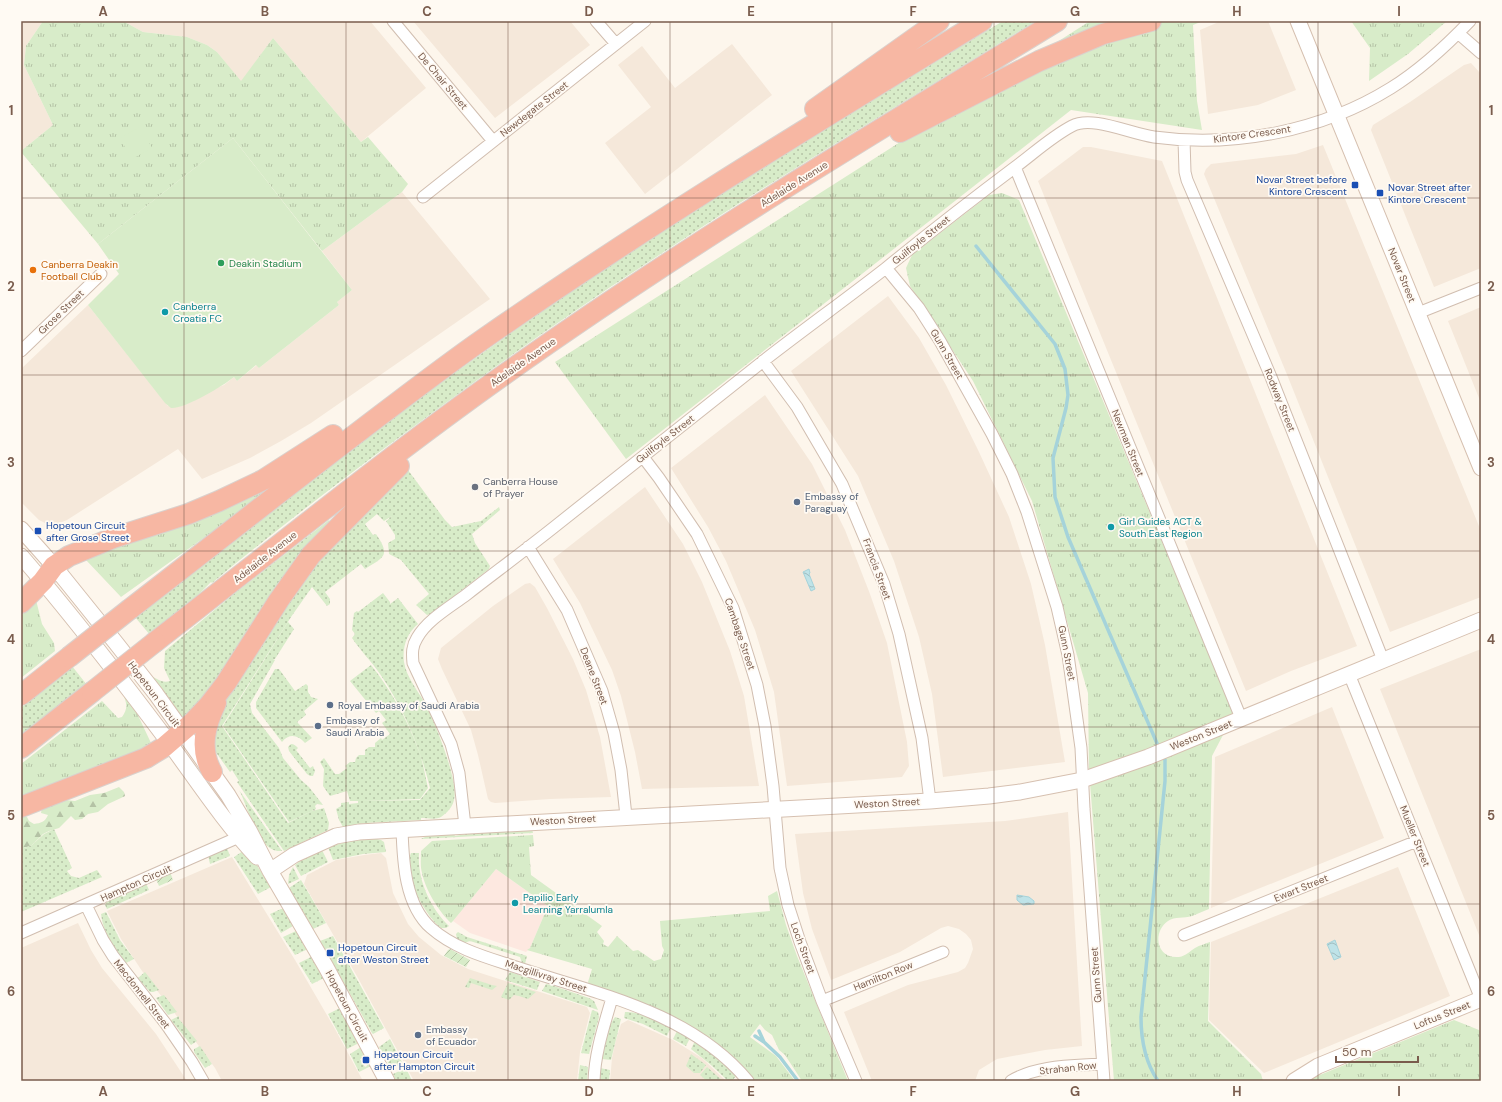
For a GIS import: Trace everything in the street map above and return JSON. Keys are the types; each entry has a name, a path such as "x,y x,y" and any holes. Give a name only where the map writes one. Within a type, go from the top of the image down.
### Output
{"highway":[{"path":"710,189 762,146 939,21"},
{"path":"21,696 314,465 479,341 581,272 710,189 982,21"},
{"name":"Adelaide Avenue","path":"21,748 381,466 516,366 633,286 759,205 1057,21"},
{"path":"759,205 807,187 896,135 970,95 1039,61 1103,34 1151,21"},
{"path":"21,603 63,559 113,538 188,514 248,487 305,454 413,381 479,341"},
{"path":"21,807 146,758 160,750 176,737 209,705 226,683 279,600 311,555 382,482 462,406"},
{"path":"212,772 204,749 205,738 210,716 226,683"}],"street":[{"name":"De Chair Street","path":"393,21 493,141"},
{"path":"596,21 616,44"},
{"name":"Newdegate Street","path":"423,197 645,21"},
{"name":"Novar Street","path":"1298,21 1480,461"},
{"name":"Novar Street","path":"1309,21 1321,64 1324,83"},
{"name":"Kintore Crescent","path":"1075,124 1092,123 1140,135 1184,140 1213,140 1267,134 1297,128 1337,115 1371,100 1403,80 1433,57 1470,21"},
{"path":"1458,33 1481,53"},
{"name":"Guilfoyle Street","path":"466,826 459,773 451,744 413,662 412,649 418,636 427,626 764,361 886,268 974,198 1075,124"},
{"name":"Rodway Street","path":"1184,140 1185,172 1187,180 1271,377 1383,660"},
{"name":"Newman Street","path":"1015,167 1241,718"},
{"name":"Gunn Street","path":"886,268 919,308 940,341 1005,461 1027,512 1057,607 1068,655 1081,748 1082,780 1104,1081"},
{"name":"Grose Street","path":"21,351 101,274"},
{"path":"1418,313 1481,288"},
{"name":"Francis Street","path":"764,361 797,407 842,484 884,584 899,634 922,738 930,801"},
{"name":"Cambage Street","path":"643,457 697,534 733,608 758,692 771,762 775,809"},
{"name":"Hopetoun Circuit","path":"21,529 48,574"},
{"name":"Deane Street","path":"528,547 568,610 602,691 614,733 621,770 626,816"},
{"name":"Hopetoun Circuit","path":"21,556 48,574 116,643 176,737 220,814 244,834"},
{"name":"Weston Street","path":"270,871 294,855 336,836 359,832 626,816 930,801 1020,792 1082,780 1148,757 1174,745 1481,620"},
{"name":"Mueller Street","path":"1349,674 1481,999"},
{"name":"Hopetoun Circuit","path":"176,737 212,772 228,795 244,834 270,871 326,966 387,1081"},
{"name":"Loch Street","path":"775,809 780,868 788,905 822,1001 856,1081"},
{"name":"Macgillivray Street","path":"402,830 406,879 416,907 431,928 457,946 612,998 660,1016 695,1034 729,1060 748,1081"},
{"name":"Hampton Circuit","path":"21,933 244,834"},
{"name":"Ewart Street","path":"1184,935 1417,841"},
{"name":"Macdonnell Street","path":"86,905 103,940 113,956 166,1024 203,1081"},
{"name":"Hamilton Row","path":"822,1001 943,952"},
{"path":"594,1081 594,1064 612,998"},
{"name":"Loftus Street","path":"1294,1081 1318,1066 1481,999"},
{"name":"Strahan Row","path":"1011,1081 1035,1071 1102,1064"}],"shaded area":[{"path":"21,21 43,21 26,46 24,65 53,125 21,151"},
{"path":"123,21 370,21 426,88 361,142 273,38 241,82 217,52 207,45 187,37 143,32"},
{"path":"413,21 570,21 590,45 495,118"},
{"path":"1221,21 1268,21 1296,90 1258,105 1208,114 1200,30"},
{"path":"732,44 772,95 645,194 605,143 651,107 618,65 642,46 675,88"},
{"path":"1471,63 1481,74 1481,268 1434,287 1371,130 1373,125 1464,65"},
{"path":"1323,145 1481,531 1481,597 1390,632 1288,377 1204,174 1206,169 1211,164 1296,154"},
{"path":"1083,147 1091,147 1162,161 1357,646 1291,671 1246,691 1038,181"},
{"path":"402,192 490,299 311,423 250,458 202,479 178,449 67,520 57,524 47,524 39,520 21,502 21,369 88,305 168,406 224,385 234,377 237,381 257,365 259,368 339,305 337,302 352,290 322,251"},
{"path":"888,296 919,338 946,385 1009,517 1031,584 1045,645 1065,762 943,777 932,694 919,637 894,561 858,476 791,371"},
{"path":"1481,307 1481,403 1448,321"},
{"path":"765,395 812,464 845,530 870,594 887,643 907,742 909,766 902,777 787,786 774,692 755,630 726,561 708,527 671,468"},
{"path":"645,487 683,544 702,582 730,651 744,696 759,786 642,789 635,752 621,696 612,670 580,603 553,559"},
{"path":"530,583 535,587 547,608 573,659 586,690 600,737 611,797 495,803 488,799 471,730 438,659 441,648 493,606 525,584"},
{"path":"1481,649 1481,940 1380,689"},
{"path":"1332,707 1384,838 1211,908 1215,757"},
{"path":"1068,812 1082,1046 1045,1050 997,1059 979,1070 975,1081 872,1081 844,1012 908,985 958,972 965,968 968,963 973,949 971,940 959,929 948,926 941,928 900,952 831,980 812,929 803,893 795,834 1005,821"},
{"path":"381,853 386,858 393,893 408,924 419,937 441,955 468,969 587,1007 590,1013 580,1052 577,1081 414,1081 358,978 304,884 307,875 336,860"},
{"path":"232,857 295,960 363,1081 222,1081 215,1068 142,971 121,939 107,911"},
{"path":"1398,867 1450,996 1264,1073 1209,1020 1211,942"},
{"path":"496,869 548,906 530,948 526,952 470,933 453,921"},
{"path":"78,923 91,950 102,968 156,1034 187,1081 21,1081 21,948"},
{"path":"628,1020 673,1040 702,1058 726,1081 610,1081 612,1058 616,1040 621,1024"}],"green space":[{"path":"43,21 123,21 143,32 187,37 207,45 217,52 241,81 273,38 361,142 368,137 408,184 402,192 322,251 233,138 98,244 21,152 53,125 24,65 26,46"},
{"path":"1003,21 1036,21 692,233 543,333 443,404 315,501 212,583 211,582 198,595 150,635 135,617 433,388 541,312 737,184"},
{"path":"1090,21 1203,21 1193,25 1197,101 1202,130 1071,110 626,459 555,362"},
{"path":"1351,21 1447,21 1408,54 1369,81 1370,48"},
{"path":"140,127 152,148 132,159 120,138"},
{"name":"Deakin Stadium","path":"233,138 352,290 337,302 339,305 259,368 256,365 237,381 234,377 213,391 194,401 185,405 171,408 165,403 88,305 119,274 98,244"},
{"path":"1002,193 1019,200 1234,714 1212,756 1209,909 1192,916 1168,921 1163,926 1158,938 1161,949 1165,954 1179,957 1186,955 1197,947 1210,942 1208,1021 1261,1074 1263,1081 1114,1081 1089,771 1088,693 1032,501 973,381 910,286 906,268 912,255 989,195"},
{"path":"405,466 445,520 452,527 481,521 499,507 500,510 472,534 475,543 490,566 489,569 431,614 427,615 416,605 429,594 401,560 389,554 388,543 395,539 395,535 386,521 392,516 384,521 377,514 365,524 373,535 376,534 381,541 384,552 381,558 365,569 361,564 325,592 330,599 330,604 327,606 312,587 291,617 222,726 288,823 312,811 324,808 329,823 328,830 284,851 237,782 239,781 232,770 230,772 212,747 219,707 309,571"},
{"path":"291,467 254,502 121,597 86,560"},
{"path":"329,520 331,524 227,672 183,719 149,676 164,682 170,681 164,668 165,651 235,593"},
{"path":"383,593 390,604 398,598 418,624 408,636 406,641 404,651 405,668 426,705 435,725 450,766 455,791 452,806 443,816 439,818 421,818 421,820 365,823 343,827 336,809 341,806 341,803 358,803 358,801 350,801 347,791 330,796 323,786 324,769 320,762 324,758 335,774 339,774 347,768 345,766 350,762 355,762 359,755 365,755 365,750 369,747 375,747 375,743 381,738 382,740 390,734 382,723 386,720 379,711 376,713 350,681 371,665 398,705 412,732 404,715 389,687 352,638 355,634 352,630 354,613 357,611 358,612","holes":["421,758 430,788 420,800 361,801 420,799 428,788"]},
{"path":"36,600 42,624 54,643 55,651 21,678 21,616"},
{"path":"288,622 294,629 275,659 273,659 275,660 250,704 252,713 279,748 283,758 323,805 317,804 315,806 316,809 289,822 223,726"},
{"path":"72,666 87,685 21,734 21,708"},
{"path":"275,669 279,669 295,691 306,684 311,697 318,699 304,711 306,715 297,722 312,738 305,743 294,736 288,737 282,742 256,708 256,702"},
{"path":"123,694 135,709 151,743 147,747 21,804 21,764 102,701 118,718 122,717 126,706"},
{"path":"291,744 298,748 296,750 310,768 313,766 315,771 313,776 307,774 289,751 288,747"},
{"path":"119,787 124,792 125,796 108,804 98,812 88,814 82,819 75,820 71,816 59,828 43,834 32,845 21,849 21,816 27,817 29,821 34,824 39,823 44,821 48,815 41,813 42,807 65,800 75,801"},
{"path":"239,790 282,851 273,850 266,845 260,837"},
{"path":"54,829 72,868 67,871 71,876 79,878 97,870 102,877 21,912 21,849 32,845 44,834"},
{"path":"532,829 533,833 421,839 429,835 454,834 455,836 466,833"},
{"path":"533,835 534,846 529,847 531,875 602,926 597,932 604,941 603,944 608,947 617,936 633,951 638,950 654,961 661,959 664,950 662,946 660,921 770,911 768,896 777,891 786,925 797,956 848,1081 802,1081 785,1055 779,1050 772,1035 760,1024 750,1037 776,1056 795,1081 755,1081 739,1062 714,1041 696,1029 666,1013 589,984 588,982 592,969 527,950 530,948 548,906 496,869 451,923 437,907 426,886 421,870 421,851 432,841"},
{"path":"373,838 384,842 386,852 363,854 333,860 328,847 350,841"},
{"path":"227,848 230,856 210,864 208,855"},
{"path":"322,850 328,862 301,876 295,865 307,856"},
{"path":"243,851 252,858 271,887 258,894 234,857"},
{"path":"411,853 419,853 420,873 426,892 436,911 449,926 446,928 441,928 428,914 417,894 412,883 410,872 409,862"},
{"path":"293,867 299,879 288,884 289,875"},
{"path":"170,872 173,880 159,886 156,879"},
{"path":"301,880 326,923 313,929 289,888"},
{"path":"146,883 149,890 107,909 105,905 107,901"},
{"path":"284,909 293,926 281,933 270,914"},
{"path":"106,912 120,940 134,959 126,963 104,928 101,914"},
{"path":"296,931 308,949 295,955 283,937"},
{"path":"458,932 467,937 527,956 525,964 522,963 520,957 470,941 464,943 457,939 456,934"},
{"path":"333,936 384,1028 373,1034 330,958 332,957 329,950 326,952 320,942"},
{"path":"450,949 470,960 466,967 444,956"},
{"path":"311,957 324,978 312,984 299,963"},
{"path":"145,972 159,990 150,992 138,978"},
{"path":"510,972 540,982 537,990 505,980"},
{"path":"470,978 497,986 492,990 471,983 469,988 465,987"},
{"path":"508,983 536,992 528,999 514,995 509,1000 501,997"},
{"path":"546,984 589,998 594,1001 598,1010 542,991"},
{"path":"164,995 177,1012 168,1015 156,998"},
{"path":"340,1008 359,1043 347,1049 328,1014"},
{"path":"592,1010 598,1012 599,1017 589,1054 581,1053"},
{"path":"625,1012 642,1015 669,1027 670,1029 667,1036 643,1024 624,1018"},
{"path":"179,1016 179,1019 197,1041 191,1045 171,1020"},
{"path":"615,1017 621,1019 611,1060 602,1059 610,1025"},
{"path":"1454,1020 1479,1030 1481,1033 1481,1081 1309,1081 1315,1077"},
{"path":"677,1031 690,1038 686,1046 673,1039"},
{"path":"390,1039 403,1064 391,1068 379,1047"},
{"path":"695,1041 719,1059 736,1076 732,1081 728,1081 691,1049"},
{"path":"200,1046 212,1064 205,1068 194,1052 194,1049"},
{"path":"361,1047 367,1056 360,1059 365,1067 367,1066 366,1063 370,1061 371,1066 359,1072 350,1054"},
{"path":"691,1054 706,1065 700,1073 694,1073 686,1066"},
{"path":"580,1065 588,1067 587,1081 578,1081"},
{"path":"707,1067 723,1081 707,1081 700,1075"},
{"path":"406,1068 412,1081 396,1081 393,1074"},
{"path":"600,1068 610,1070 609,1081 599,1081"}],"water":[{"path":"809,569 809,574 815,589 811,591 803,572"},
{"path":"1017,895 1029,897 1034,901 1034,904 1023,905 1017,900"},
{"path":"1335,940 1341,957 1334,960 1327,944"}],"waterway":[{"path":"976,246 1055,344 1065,369 1068,395 1053,458 1055,497 1068,537 1159,748"},
{"path":"1158,1081 1147,1058 1142,1034 1141,1017 1165,781 1165,760 1163,755"},
{"path":"759,1031 764,1042 780,1057 798,1081"},
{"path":"755,1036 764,1042"}],"place":[{"name":"Novar Street before Kintore Crescent","path":"1355,185"},
{"name":"Novar Street after Kintore Crescent","path":"1380,193"},
{"name":"Deakin Stadium","path":"221,263"},
{"name":"Canberra Deakin Football Club","path":"33,270"},
{"name":"Canberra Croatia FC","path":"165,312"},
{"name":"Canberra House of Prayer","path":"475,487"},
{"name":"Embassy of Paraguay","path":"797,502"},
{"name":"Girl Guides ACT & South East Region","path":"1111,527"},
{"name":"Hopetoun Circuit after Grose Street","path":"38,531"},
{"name":"Royal Embassy of Saudi Arabia","path":"330,705"},
{"name":"Embassy of Saudi Arabia","path":"318,726"},
{"name":"Papilio Early Learning Yarralumla","path":"515,903"},
{"name":"Hopetoun Circuit after Weston Street","path":"330,953"},
{"name":"Embassy of Ecuador","path":"418,1035"},
{"name":"Hopetoun Circuit after Hampton Circuit","path":"366,1060"}]}
